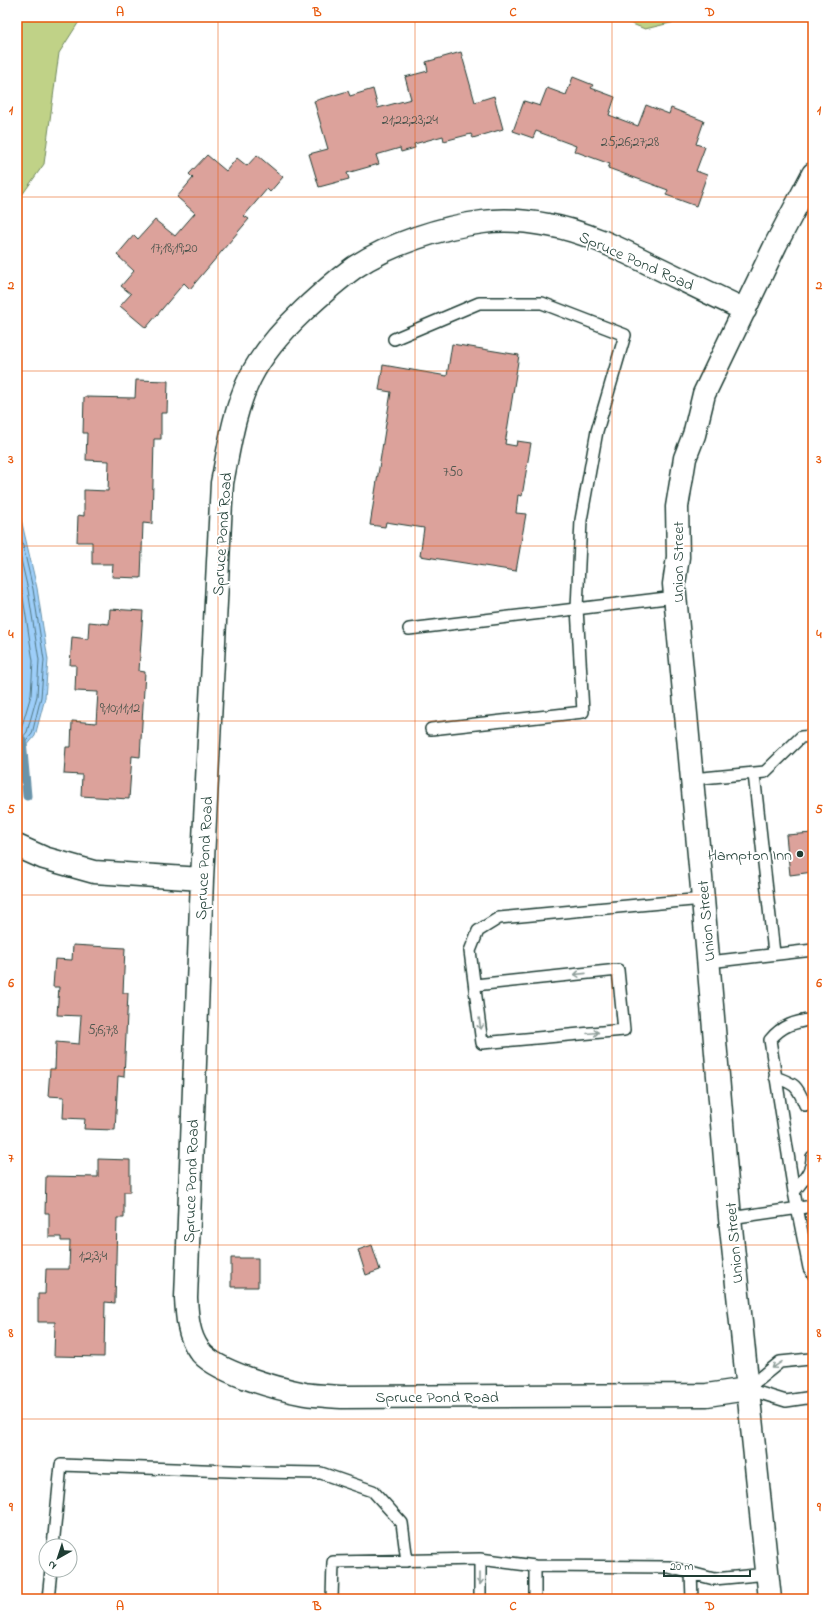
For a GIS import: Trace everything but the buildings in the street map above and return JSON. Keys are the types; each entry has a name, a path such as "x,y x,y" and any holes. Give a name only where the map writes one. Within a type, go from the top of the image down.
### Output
{"street":[{"name":"Union Street","path":"770,1599 730,1218 709,962 674,584 678,556 677,507 685,458 694,435 704,394 776,244 813,174"},
{"name":"Spruce Pond Road","path":"745,310 635,256 578,233 549,225 516,221 484,222 436,232 392,247 355,268 316,299 280,333 262,357 249,379 230,439 222,483 202,879 186,1298 188,1322 193,1339 199,1351 211,1362 226,1370 277,1387 306,1394 334,1396 707,1395 747,1389"},
{"path":"17,846 44,858 94,872 202,879"}],"lane":[{"path":"394,339 479,303 542,303 625,335 597,431 581,520 578,608 583,712 431,730"},
{"path":"409,629 675,597"},
{"path":"692,779 765,772 801,737 813,736"},
{"path":"754,774 774,953"},
{"path":"475,985 618,970 624,1030 482,1043 470,952 478,931 499,918 703,899"},
{"path":"709,962 774,953 813,950"},
{"path":"813,1019 799,1021 782,1028 770,1040 794,1192 809,1268 813,1274"},
{"path":"775,1078 793,1083 800,1093 805,1105"},
{"path":"794,1192 807,1174 812,1164 812,1157"},
{"path":"730,1218 813,1206"},
{"path":"747,1389 780,1362 810,1359 813,1361"},
{"path":"747,1389 786,1401 813,1397"},
{"path":"54,1538 61,1465 321,1473 373,1490 402,1523 407,1561"},
{"path":"332,1599 333,1562 480,1559 535,1566 669,1566 714,1578 768,1574"},
{"path":"480,1559 480,1599"},
{"path":"535,1566 535,1599"},
{"path":"691,1573 692,1599"},
{"path":"48,1599 50,1578"}],"green space":[{"path":"17,17 82,17 59,53 44,164 17,202"},
{"path":"614,17 696,17 645,29"}],"water":[{"path":"17,502 37,588 48,660 45,698 35,736 17,758"}],"waterway":[{"path":"22,740 27,796"}],"place":[{"name":"Hampton Inn","path":"800,854"}]}
